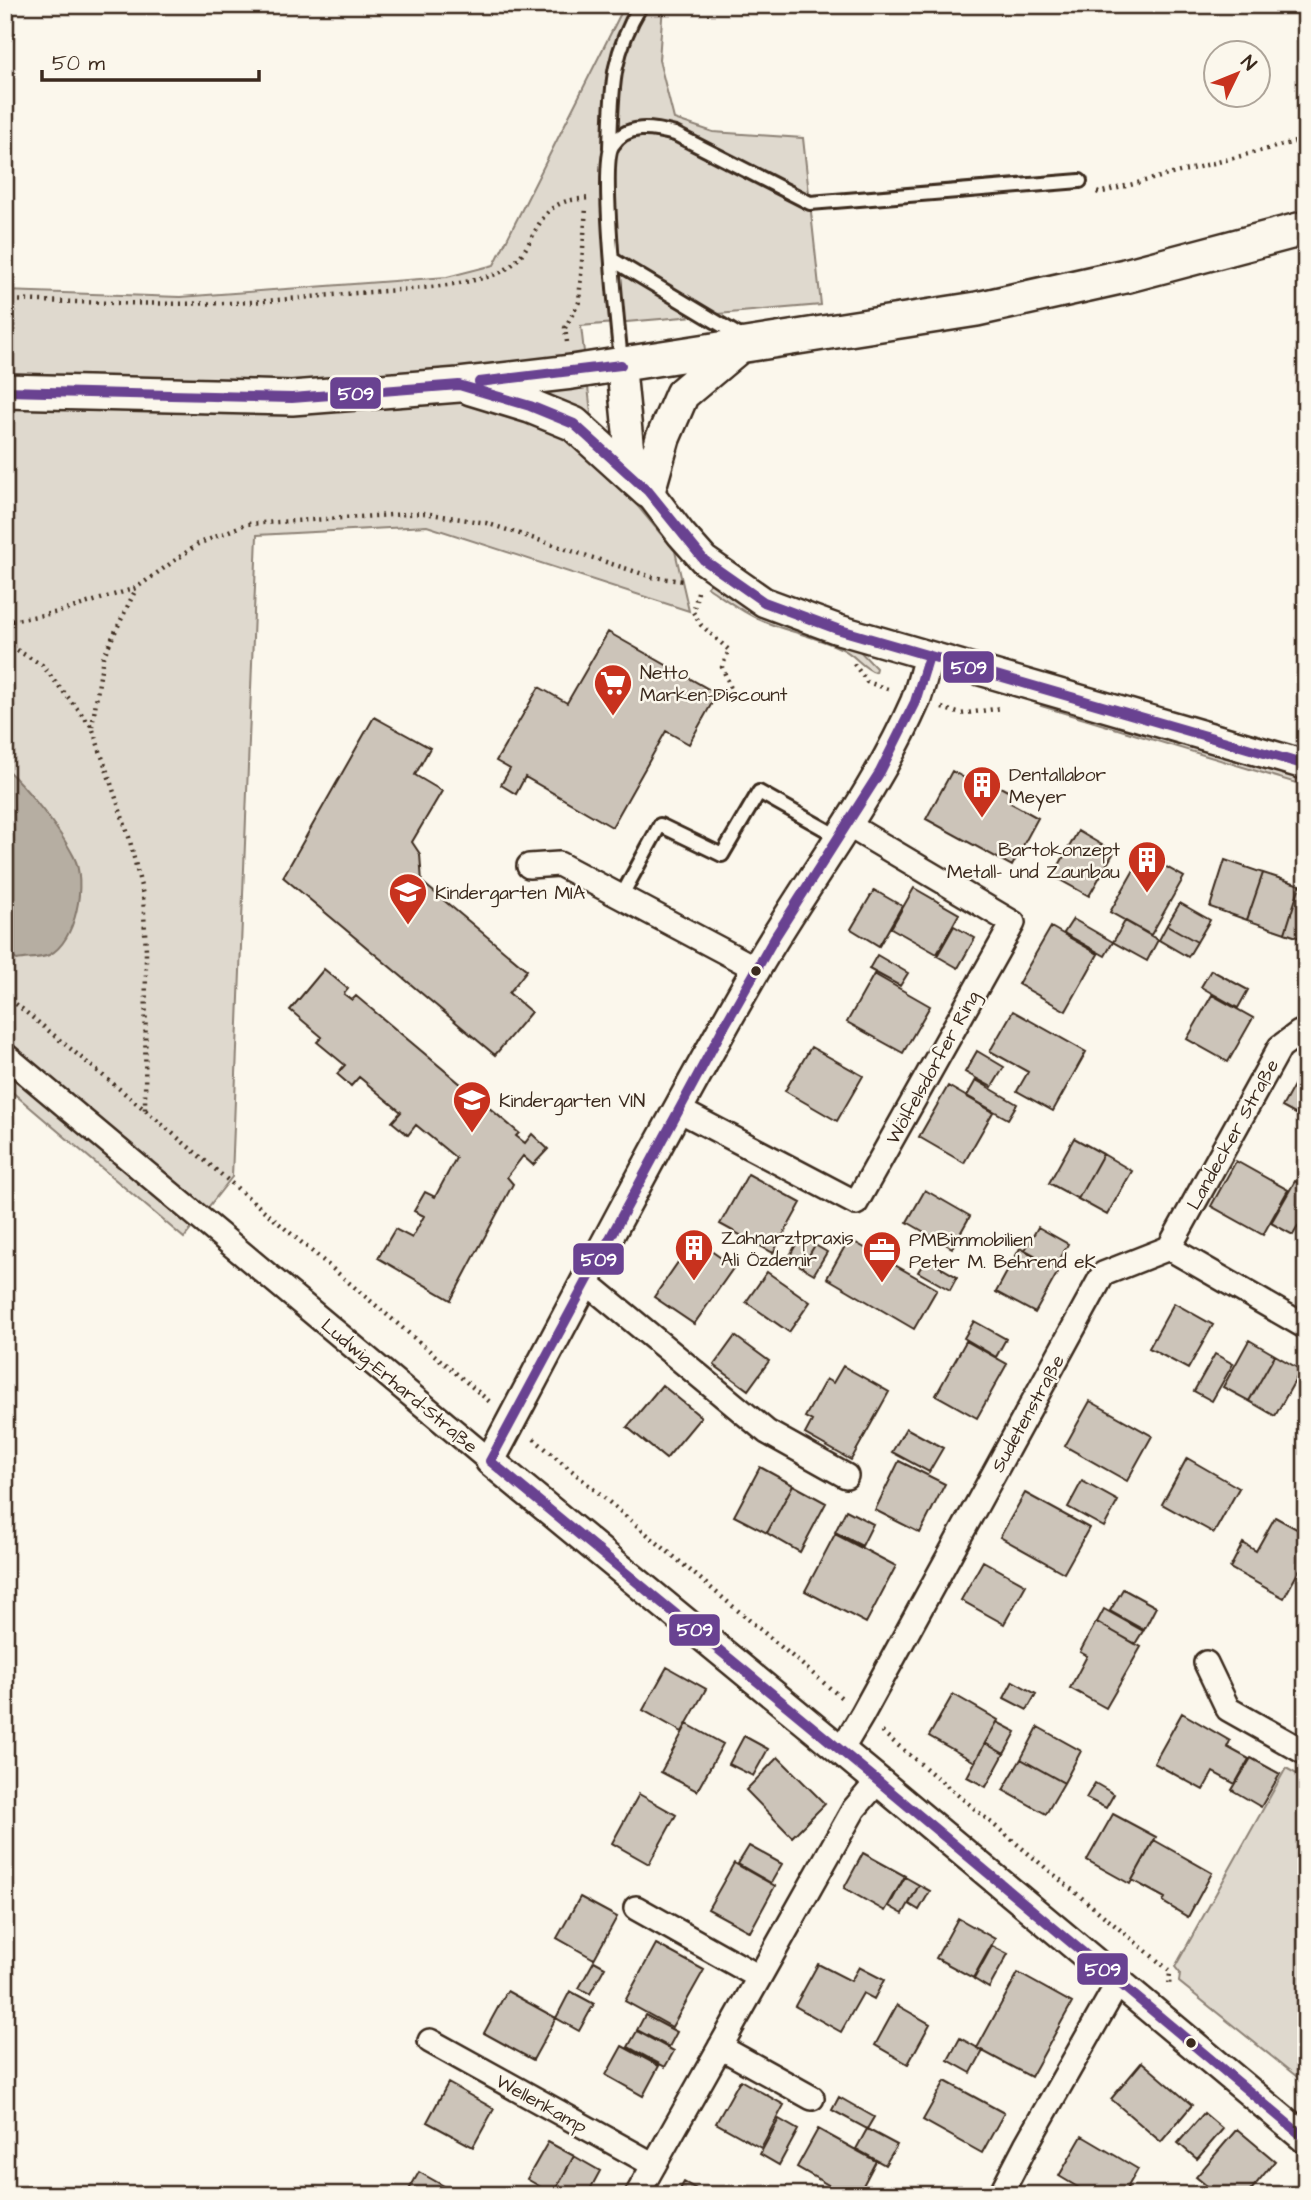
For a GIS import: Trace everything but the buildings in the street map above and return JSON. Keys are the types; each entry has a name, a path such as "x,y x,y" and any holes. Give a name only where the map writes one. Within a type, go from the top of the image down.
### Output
{"main road":[{"path":"5,391 292,398 458,385 621,365 977,309 1125,276 1306,228"},
{"path":"458,385 530,406 574,424 648,491 663,438 682,394 747,346"}],"street":[{"path":"621,365 629,447 648,491 704,560 764,602 837,629 1306,765"},
{"path":"490,1461 585,1281 757,969 844,832 894,744 916,699 929,656"},
{"name":"Wölfelsdorfer Ring","path":"679,1110 856,1203 1013,923 844,832"},
{"path":"529,866 559,864 757,969"},
{"name":"Landecker Straße","path":"1169,1248 1280,1047 1306,1031"},
{"name":"Ludwig-Erhard-Straße","path":"5,1055 1306,2139"},
{"path":"1169,1248 1306,1327"},
{"name":"Sudetenstraße","path":"840,1752 1103,1274 1169,1248"},
{"path":"585,1281 767,1432 846,1476"},
{"path":"1206,1663 1228,1709 1306,1753"},
{"path":"637,2195 854,1809 878,1781"},
{"path":"636,1909 759,1977"},
{"path":"1000,2195 1118,1983"},
{"name":"Wellenkamp","path":"430,2041 654,2165"},
{"path":"720,2047 812,2098"}],"lane":[{"path":"621,365 607,182 614,69 626,30 641,5"},
{"path":"610,148 622,135 637,128 657,129 675,134 810,204 1080,181"},
{"path":"613,260 747,346"},
{"path":"621,897 660,825 722,855 759,793 844,832"}],"path":[{"path":"1080,181 1100,193 1306,139"},
{"path":"5,300 231,303 413,289 488,277 507,270 517,261 528,248 536,229 547,214 564,202 609,198"},
{"path":"5,622 59,612 136,588 198,544 246,524 424,513 486,523 652,577 684,581"},
{"path":"92,727 103,657 136,588"},
{"path":"698,592 693,612 701,625 729,649 722,667 733,693"},
{"path":"5,643 42,665 92,727 129,836 143,895 146,950 145,1110"},
{"path":"5,995 511,1420"}],"shaded area":[{"path":"625,5 663,5 659,60 674,119 713,132 803,138 821,305 581,326 596,456 675,551 689,611 427,526 257,535 232,1177 184,1238 5,1086 5,291 180,297 447,277 494,265"},
{"path":"711,583 856,647 876,668 875,672 840,648 764,622 747,613 707,587"},
{"path":"1046,699 1306,776 1306,786 1041,706"},
{"path":"5,768 52,823 78,868 79,896 72,925 58,948 42,957 17,960 5,952"},
{"path":"1286,1768 1306,1779 1306,2084 1179,1982 1180,1973 1175,1967"}],"transit line":[{"name":"509","path":"479,382 621,365"},
{"name":"509","path":"5,391 292,398 459,385 530,406 574,424 648,491 704,560 764,602 837,629 1306,765"},
{"name":"509","path":"490,1461 721,1032 775,937 880,772 915,702 929,656"},
{"name":"509","path":"490,1461 1306,2139"}],"place":[{"name":"Netto Marken-Discount","path":"613,717"},
{"name":"Dentallabor Meyer","path":"982,819"},
{"name":"Bartokonzept Metall- und Zaunbau","path":"1147,894"},
{"name":"Kindergarten MIA","path":"408,926"},
{"name":"Kindergarten VIN","path":"472,1134"},
{"name":"Zahnarztpraxis Ali Özdemir","path":"694,1282"},
{"name":"PMBimmobilien Peter M. Behrend eK","path":"882,1284"}]}
